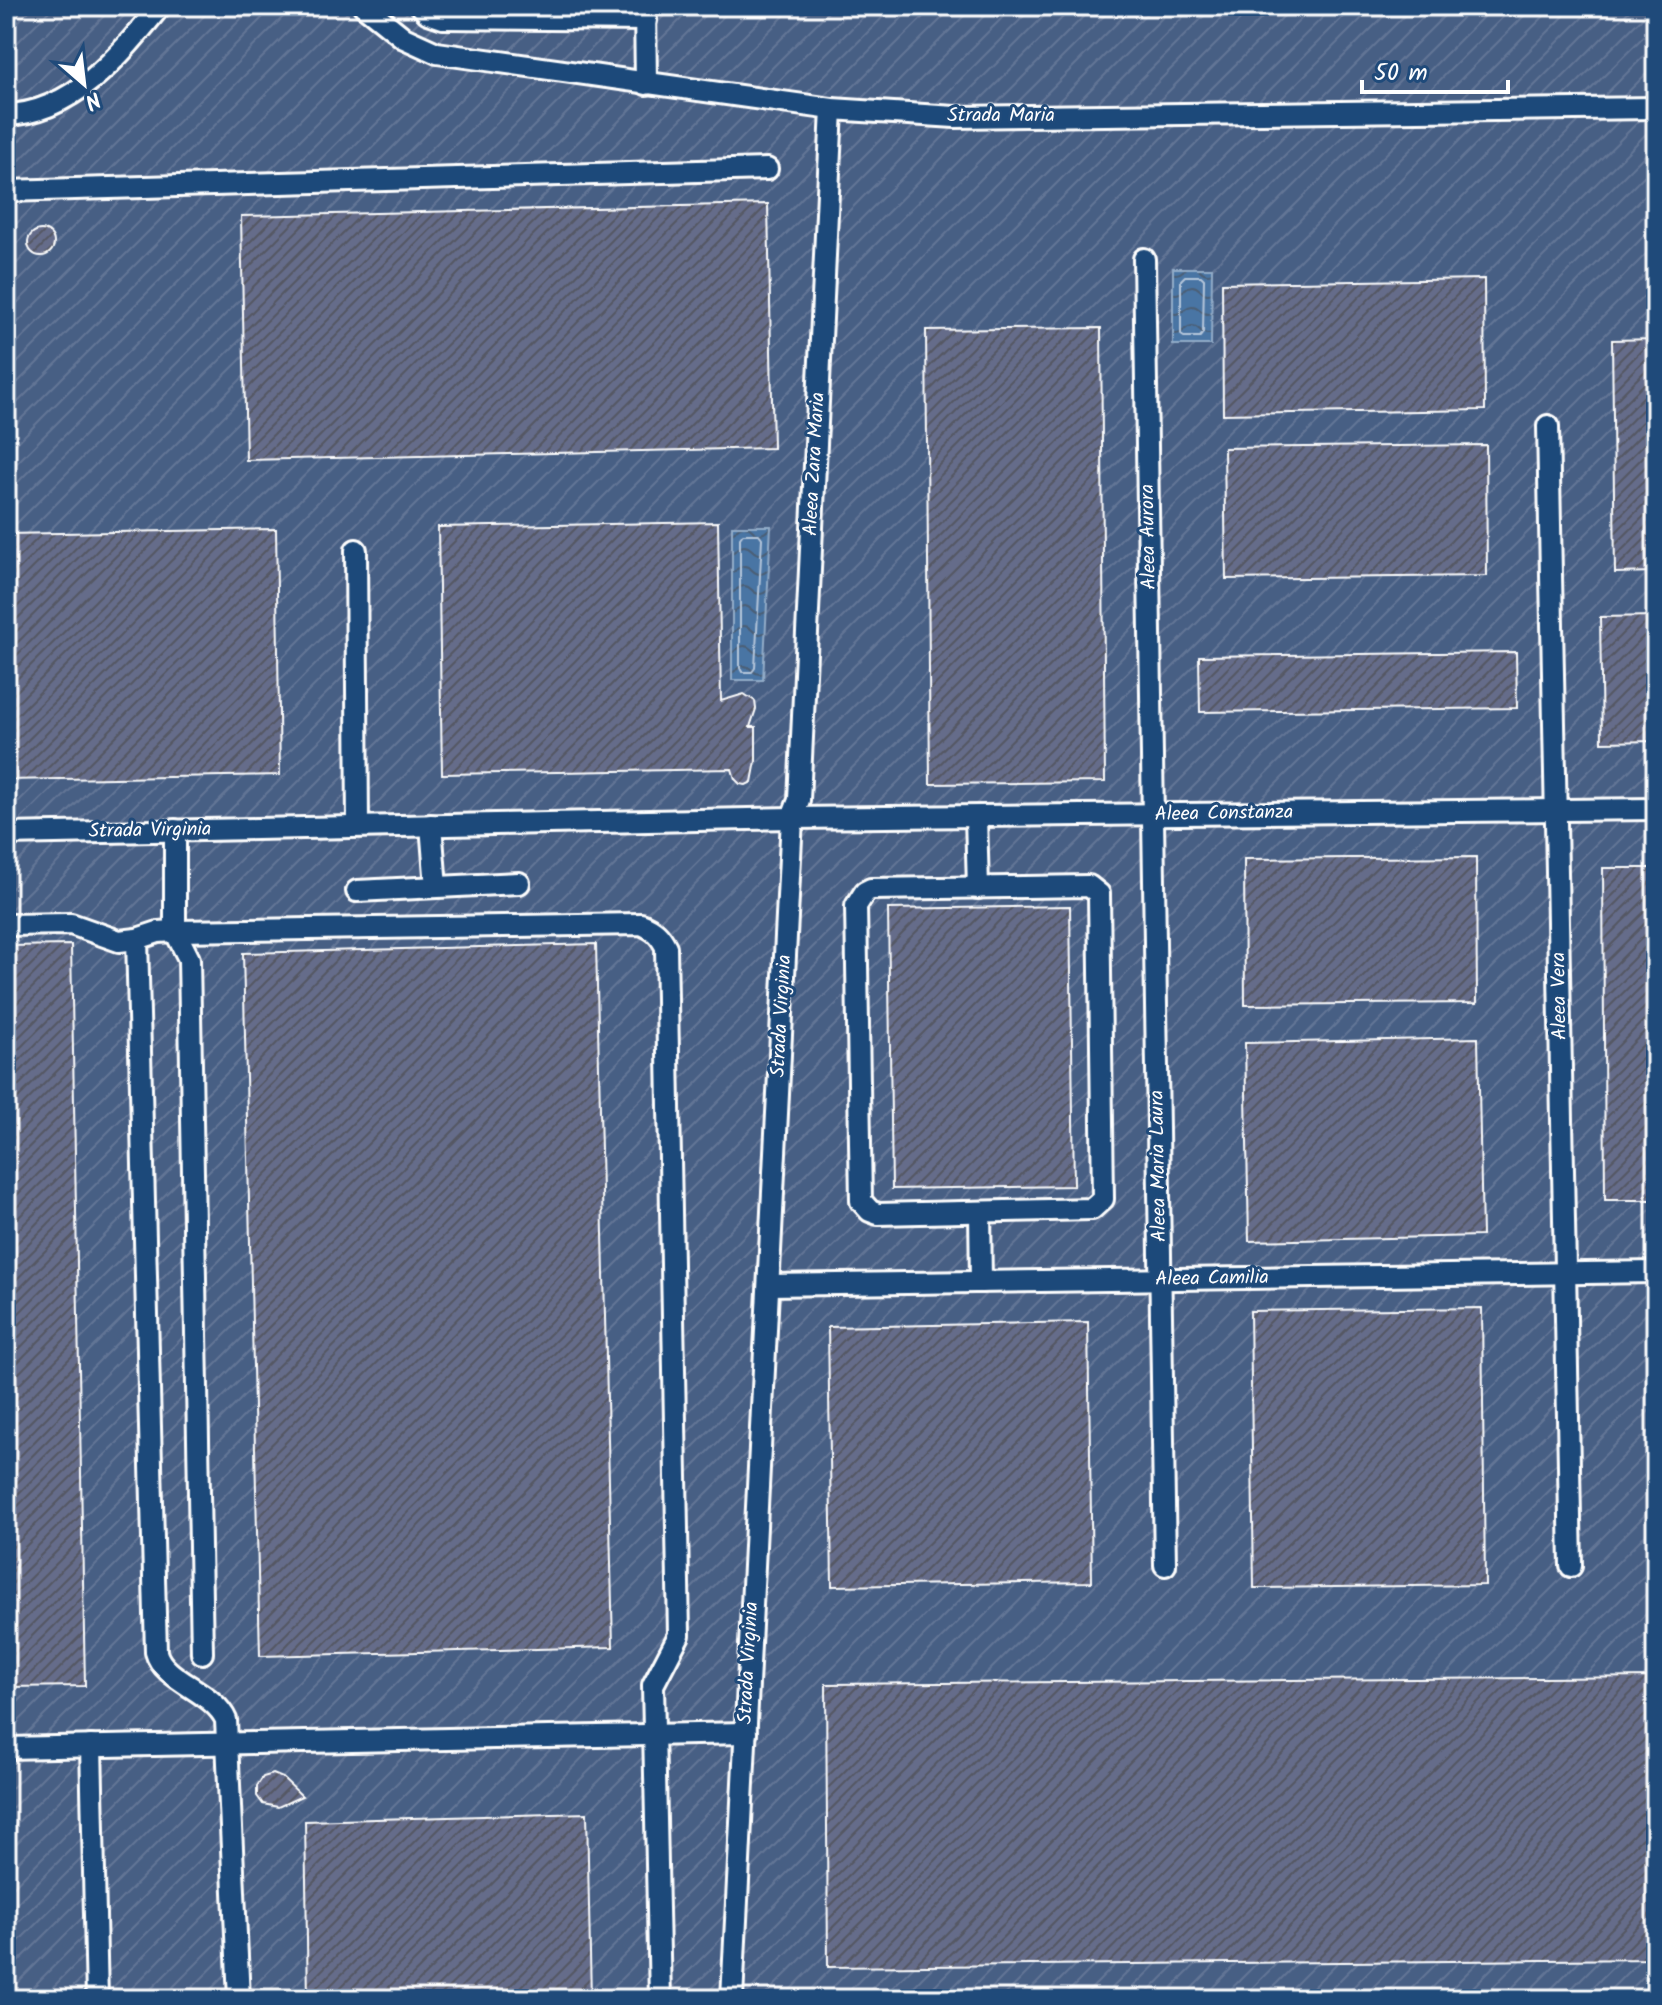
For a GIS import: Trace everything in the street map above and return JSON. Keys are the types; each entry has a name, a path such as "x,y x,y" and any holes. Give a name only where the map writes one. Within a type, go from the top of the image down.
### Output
{"street":[{"path":"6,115 42,108 71,94 117,58 160,6"},
{"name":"Strada Maria","path":"364,6 404,38 437,53 832,109 955,117 1656,108"},
{"path":"421,6 428,13 443,18 645,13 646,84"},
{"name":"Aleea Zara Maria","path":"792,818 799,800 832,109"},
{"path":"6,191 767,169"},
{"name":"Aleea Aurora","path":"1144,259 1153,815"},
{"name":"Aleea Vera","path":"1548,426 1571,1566"},
{"path":"356,550 358,826"},
{"name":"Aleea Constanza","path":"792,818 1656,809"},
{"name":"Aleea Maria Laura","path":"1153,815 1165,1565"},
{"path":"976,817 978,888"},
{"name":"Strada Virginia","path":"6,834 792,818 732,1999"},
{"path":"431,825 436,887"},
{"path":"175,830 175,931 189,959 202,1653"},
{"path":"357,891 519,883"},
{"path":"1089,886 1097,891 1103,1199 1092,1209 980,1212 878,1214 870,1211 861,1201 856,906 859,898 871,889 1089,886"},
{"path":"6,925 71,924 107,938 137,939 158,932 175,931 641,924 653,928 662,938 667,963 679,1635 653,1685 660,1999"},
{"path":"137,939 156,1652 161,1664 223,1713 228,1744 239,1999"},
{"path":"980,1212 981,1282"},
{"name":"Aleea Camilia","path":"769,1285 1656,1272"},
{"path":"6,1748 746,1733"},
{"path":"91,1746 97,1999"}],"shaded area":[{"path":"6,6 1656,6 1656,1999 6,1999"}],"water":[{"path":"1173,268 1212,268 1211,345 1173,345"},
{"path":"732,526 771,526 763,680 732,680"}],"building":[{"path":"768,204 773,448 246,460 241,216"},
{"path":"41,230 50,234 54,243 50,252 41,256 32,252 28,243 32,234"},
{"path":"1484,279 1485,410 1223,414 1222,283"},
{"path":"1101,328 1105,782 930,784 926,330"},
{"path":"1656,339 1656,572 1615,573 1612,340"},
{"path":"1486,445 1487,576 1226,579 1224,448"},
{"path":"718,522 721,701 744,694 755,701 756,709 750,727 756,727 756,761 752,782 740,784 732,769 442,774 438,527"},
{"path":"276,529 280,775 6,780 6,534"},
{"path":"1656,616 1656,741 1602,742 1600,617"},
{"path":"1516,652 1517,708 1200,712 1199,656"},
{"path":"1476,857 1477,1003 1245,1005 1244,859"},
{"path":"1603,868 1656,868 1656,1200 1605,1200"},
{"path":"1070,906 1074,1186 892,1189 888,909"},
{"path":"596,944 613,1647 260,1656 243,953"},
{"path":"71,945 85,1686 6,1687 6,946"},
{"path":"1478,1038 1482,1236 1249,1241 1245,1043"},
{"path":"1482,1308 1485,1585 1254,1588 1250,1311"},
{"path":"1088,1322 1092,1582 832,1586 828,1327"},
{"path":"1656,1677 1656,1959 828,1967 826,1684"},
{"path":"273,1774 283,1778 302,1796 278,1807 263,1804 257,1796 257,1786 263,1777"},
{"path":"587,1813 591,1999 308,1999 305,1821"}]}
